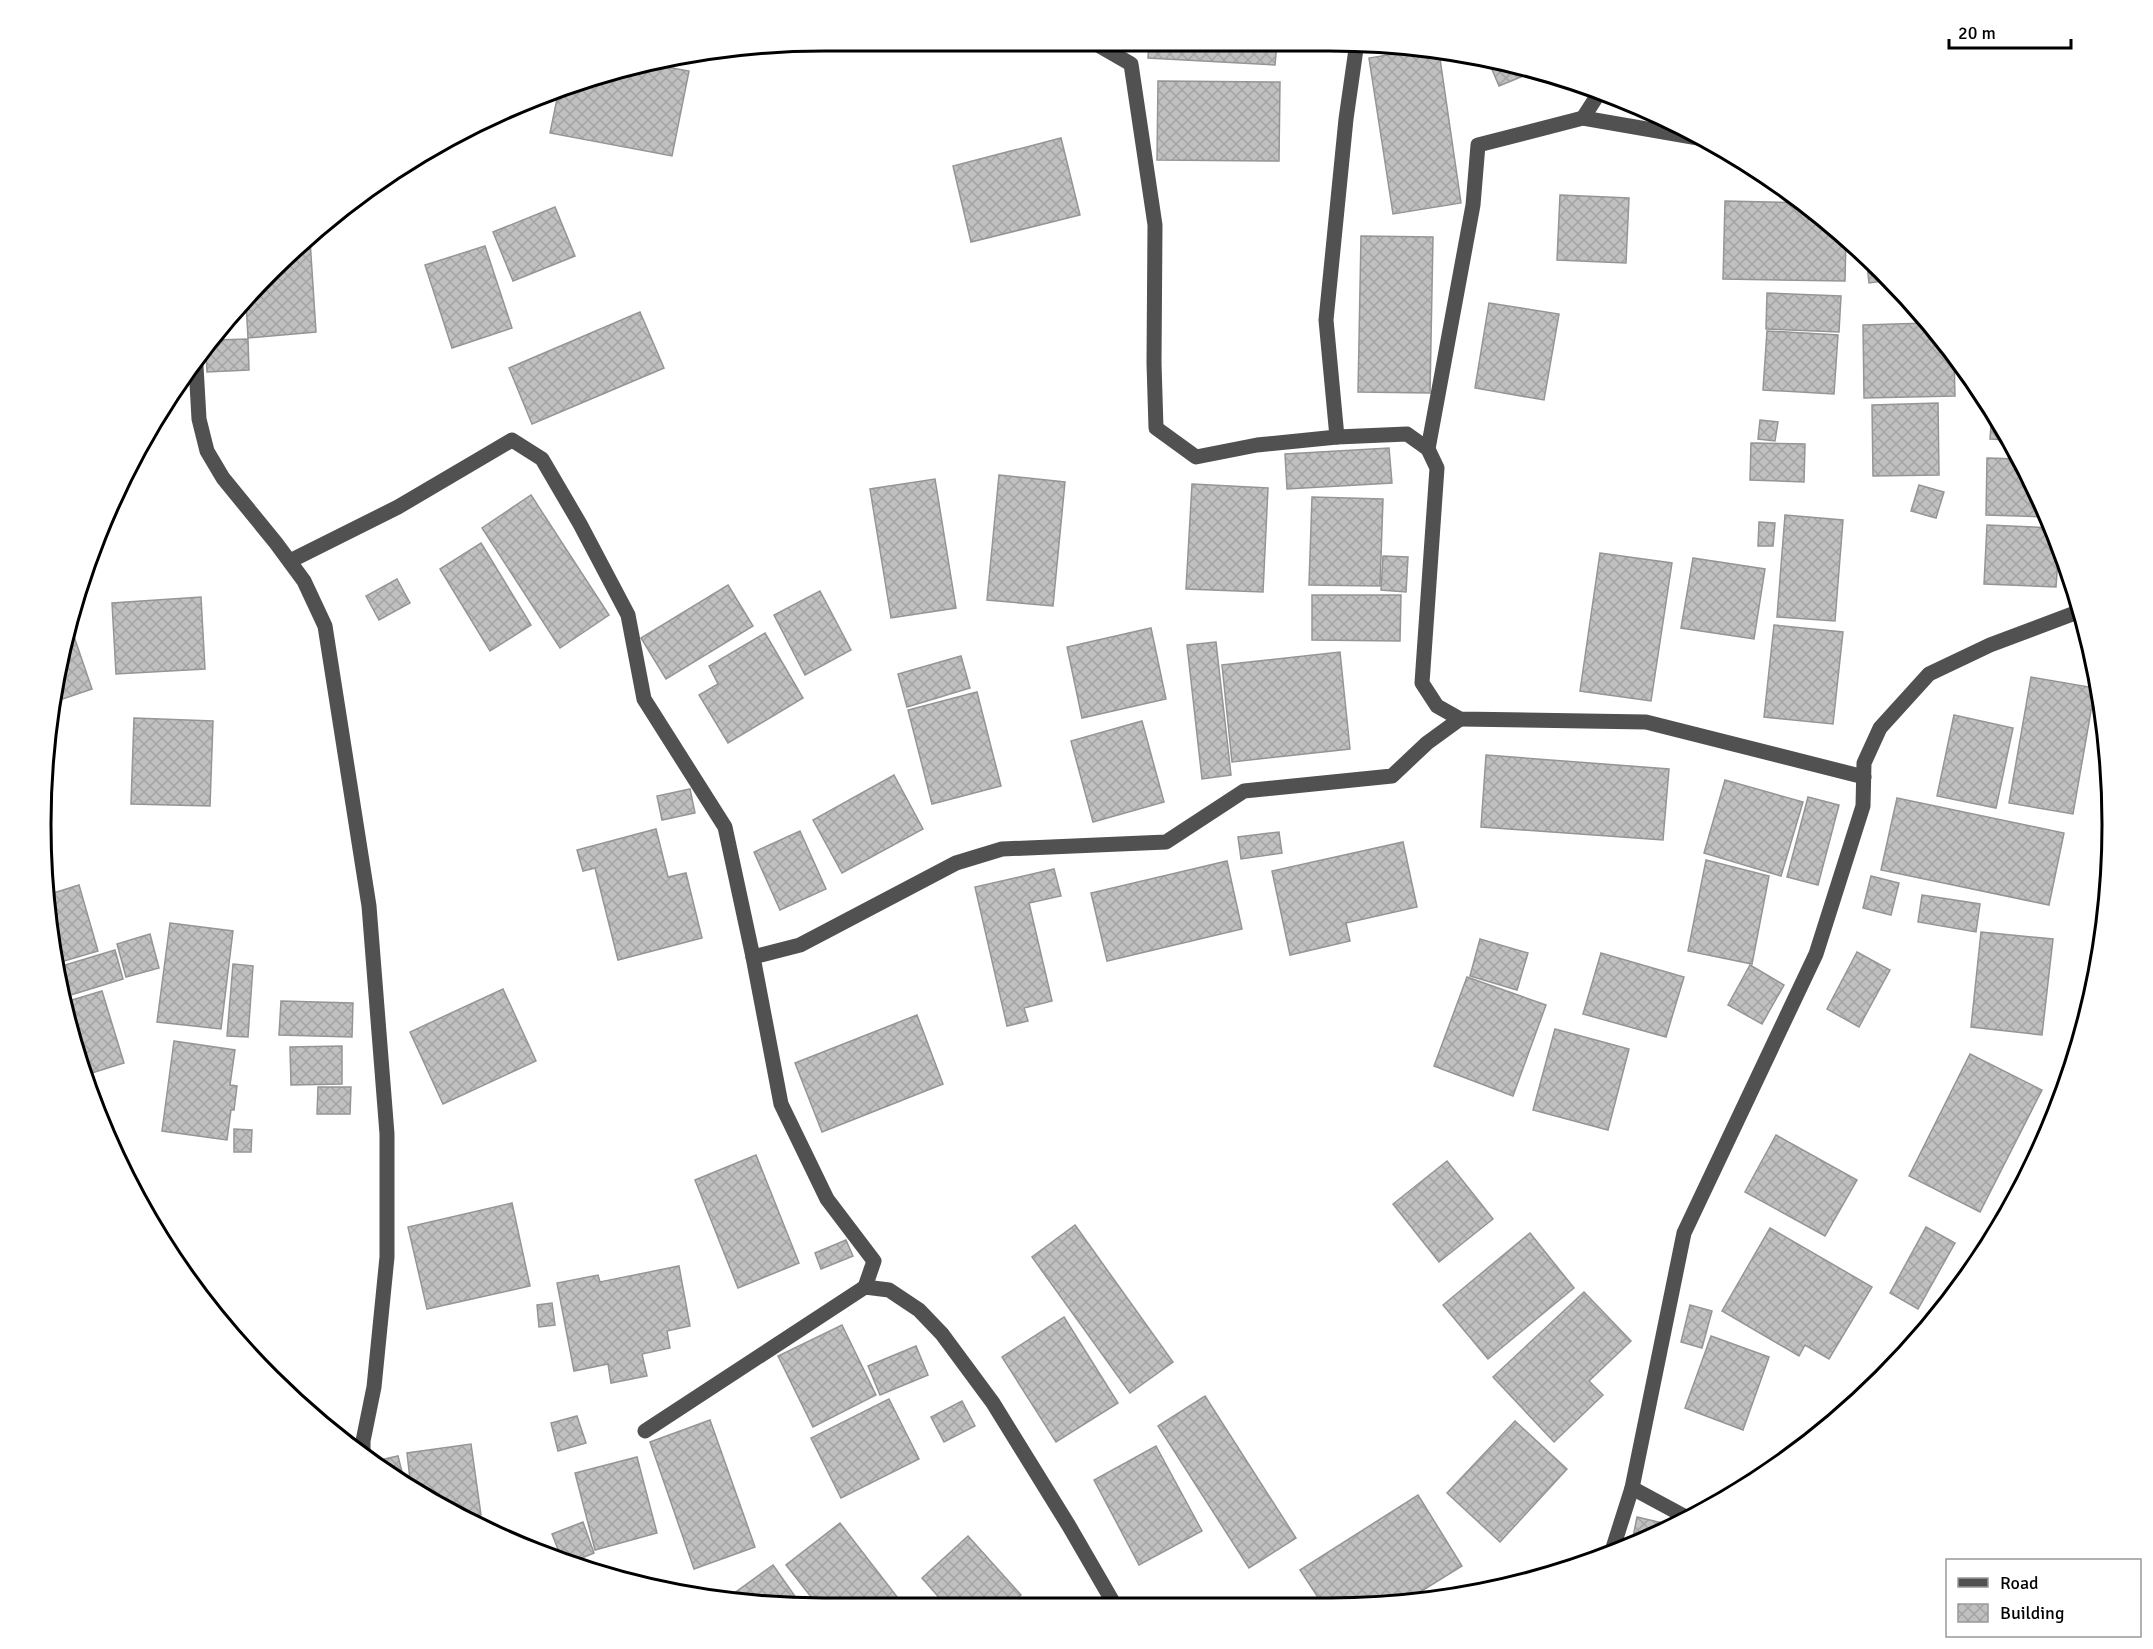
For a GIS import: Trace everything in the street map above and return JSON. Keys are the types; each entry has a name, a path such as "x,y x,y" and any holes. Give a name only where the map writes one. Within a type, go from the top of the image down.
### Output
{"street":[{"path":"1108,51 1131,64 1155,225 1156,429 1196,457 1257,445 1337,437 1407,434 1428,449 1437,468 1422,683 1437,706 1460,718 1646,722 1864,777"},
{"path":"1337,437 1326,320 1345,131 1356,52"},
{"path":"1583,117 1595,99"},
{"path":"1428,449 1473,205 1478,145 1583,117 1676,134"},
{"path":"196,374 199,419 207,451 223,478 304,581 325,626 369,906 387,1134 387,1257 374,1387 363,1445"},
{"path":"290,561 398,507 512,440 542,459 580,524 628,615 644,699 724,826 753,957 781,1104 827,1199 874,1261 865,1287 645,1431"},
{"path":"1615,1543 1632,1488 1684,1233 1816,954 1863,806 1864,763 1881,728 1929,674 1990,645 2073,614"},
{"path":"753,957 800,945 956,863 1002,849 1166,842 1244,791 1392,776 1427,743 1460,718"},
{"path":"865,1287 889,1290 919,1310 942,1334 993,1403 1111,1598"},
{"path":"1632,1488 1679,1513"}],"building":[{"path":"1148,51 1276,51 1275,65 1148,58"},
{"path":"1392,54 1440,60 1461,203 1393,214 1369,58"},
{"path":"668,67 689,71 672,156 550,133 557,99 624,77"},
{"path":"1492,69 1524,76 1499,86"},
{"path":"1158,81 1280,82 1279,161 1157,160"},
{"path":"1061,138 1080,215 971,242 953,166"},
{"path":"1560,195 1629,198 1626,263 1557,260"},
{"path":"1725,201 1787,203 1846,250 1845,281 1723,279"},
{"path":"555,207 575,256 513,281 493,232"},
{"path":"1361,236 1433,237 1430,393 1358,392"},
{"path":"310,246 316,332 248,338 246,310"},
{"path":"485,246 512,328 452,348 425,265"},
{"path":"1868,271 1879,282 1869,283"},
{"path":"1767,293 1841,296 1839,332 1766,329"},
{"path":"1489,303 1559,314 1544,400 1475,388"},
{"path":"640,312 664,368 532,424 509,368"},
{"path":"1917,323 1954,371 1955,396 1864,398 1863,325"},
{"path":"1767,331 1838,335 1834,394 1763,390"},
{"path":"248,339 249,370 207,372 206,360 222,340"},
{"path":"1938,403 1939,475 1873,476 1872,405"},
{"path":"1760,420 1778,422 1775,441 1758,439"},
{"path":"1991,426 1999,439 1990,439"},
{"path":"1751,443 1805,444 1804,482 1750,480"},
{"path":"1389,448 1392,483 1287,489 1285,454"},
{"path":"1987,458 2009,459 2038,517 1986,515"},
{"path":"999,475 1065,482 1053,606 987,600"},
{"path":"935,479 956,608 891,618 870,489"},
{"path":"1192,484 1268,488 1263,592 1186,589"},
{"path":"1919,485 1944,492 1936,518 1911,511"},
{"path":"531,495 609,615 560,648 482,528"},
{"path":"1312,497 1383,499 1380,586 1309,585"},
{"path":"1785,515 1843,520 1835,621 1777,617"},
{"path":"1759,522 1775,523 1773,546 1758,546"},
{"path":"1987,525 2043,527 2057,566 2056,587 1984,584"},
{"path":"481,543 531,625 490,651 440,569"},
{"path":"1600,553 1672,563 1651,701 1580,691"},
{"path":"1383,556 1408,557 1406,592 1381,590"},
{"path":"1693,558 1765,569 1754,639 1681,628"},
{"path":"397,579 410,603 379,620 366,596"},
{"path":"728,585 753,626 666,679 641,638"},
{"path":"820,591 851,650 805,675 774,615"},
{"path":"1312,595 1401,595 1400,641 1312,640"},
{"path":"201,597 205,669 116,674 112,603"},
{"path":"1774,625 1843,632 1833,724 1764,717"},
{"path":"1151,628 1166,699 1082,718 1067,647"},
{"path":"765,633 803,698 728,743 699,695 718,684 709,666"},
{"path":"74,637 92,689 62,699"},
{"path":"1216,642 1231,775 1202,779 1187,645"},
{"path":"1340,652 1350,749 1232,762 1222,665"},
{"path":"961,656 970,688 907,707 898,674"},
{"path":"2031,677 2089,687 2092,705 2073,814 2009,803"},
{"path":"977,692 1001,786 932,804 908,710"},
{"path":"1954,715 2013,728 1996,808 1937,796"},
{"path":"134,718 213,721 210,806 131,804"},
{"path":"1142,721 1164,802 1093,822 1071,741"},
{"path":"1486,755 1669,769 1663,840 1481,827"},
{"path":"894,775 923,829 842,873 813,820"},
{"path":"1725,780 1803,802 1781,876 1704,853"},
{"path":"690,789 695,813 662,820 657,796"},
{"path":"1808,797 1839,805 1818,885 1787,877"},
{"path":"1897,798 2064,833 2049,905 1881,870"},
{"path":"656,829 668,877 686,873 702,938 618,960 595,868 583,871 577,850"},
{"path":"800,831 826,889 780,910 754,852"},
{"path":"1279,832 1282,853 1241,859 1238,837"},
{"path":"1403,842 1417,907 1346,923 1350,941 1290,955 1272,871"},
{"path":"1706,860 1769,876 1752,964 1688,951"},
{"path":"1227,861 1242,929 1107,961 1091,893"},
{"path":"1054,869 1061,896 1029,903 1052,1001 1024,1008 1028,1021 1007,1026 975,887"},
{"path":"1871,876 1899,883 1891,915 1863,908"},
{"path":"79,885 98,951 64,961 55,893"},
{"path":"1922,895 1980,904 1976,932 1918,922"},
{"path":"170,923 233,931 221,1029 157,1022"},
{"path":"1981,932 2053,939 2042,1035 1971,1027"},
{"path":"150,934 159,968 126,977 117,944"},
{"path":"1480,939 1528,953 1517,990 1470,976"},
{"path":"115,950 123,979 70,995 64,965"},
{"path":"1857,952 1890,970 1859,1027 1827,1009"},
{"path":"1601,953 1684,977 1666,1037 1583,1014"},
{"path":"233,964 253,966 248,1037 227,1036"},
{"path":"1750,965 1784,985 1762,1024 1728,1005"},
{"path":"1467,977 1546,1005 1513,1096 1434,1066"},
{"path":"503,989 536,1061 443,1104 410,1032"},
{"path":"102,991 124,1063 92,1073 72,1000"},
{"path":"281,1001 353,1003 352,1037 279,1035"},
{"path":"917,1015 943,1084 822,1132 795,1063"},
{"path":"1555,1029 1629,1049 1608,1130 1533,1110"},
{"path":"174,1041 235,1050 230,1085 237,1086 227,1140 162,1131"},
{"path":"342,1046 342,1084 291,1085 290,1047"},
{"path":"1970,1054 2042,1090 1980,1212 1909,1176"},
{"path":"318,1087 351,1087 350,1114 317,1114"},
{"path":"234,1129 252,1130 251,1152 234,1152"},
{"path":"1776,1135 1857,1180 1825,1236 1745,1192"},
{"path":"756,1155 799,1263 738,1288 695,1180"},
{"path":"1447,1161 1493,1219 1439,1262 1393,1204"},
{"path":"512,1203 530,1286 427,1309 408,1227"},
{"path":"1075,1225 1173,1362 1130,1393 1032,1257"},
{"path":"1926,1227 1955,1243 1918,1309 1890,1293"},
{"path":"1770,1228 1872,1287 1829,1359 1805,1345 1799,1356 1722,1311"},
{"path":"1530,1233 1574,1288 1488,1359 1443,1305"},
{"path":"846,1240 853,1256 821,1269 815,1253"},
{"path":"679,1266 690,1326 667,1331 670,1348 642,1354 647,1376 611,1383 608,1364 574,1371 557,1283 598,1275 600,1282"},
{"path":"1584,1292 1631,1341 1589,1381 1603,1395 1554,1442 1493,1377"},
{"path":"552,1303 555,1325 539,1327 537,1305"},
{"path":"1690,1305 1712,1311 1702,1348 1681,1342"},
{"path":"1064,1317 1118,1403 1056,1442 1002,1357"},
{"path":"842,1325 876,1395 813,1427 778,1356"},
{"path":"1711,1336 1769,1357 1743,1430 1685,1408"},
{"path":"916,1346 928,1375 880,1395 868,1366"},
{"path":"1205,1396 1296,1538 1249,1568 1158,1426"},
{"path":"889,1399 919,1459 841,1498 811,1438"},
{"path":"962,1401 975,1426 944,1442 931,1417"},
{"path":"577,1416 586,1443 558,1451 551,1423"},
{"path":"710,1420 755,1547 694,1569 650,1442"},
{"path":"1515,1421 1567,1469 1500,1542 1447,1493"},
{"path":"471,1444 481,1515 478,1516 410,1477 407,1453"},
{"path":"1156,1446 1202,1531 1139,1565 1094,1480"},
{"path":"398,1456 402,1472 395,1468 383,1459"},
{"path":"637,1457 657,1533 595,1550 575,1473"},
{"path":"1418,1495 1462,1566 1420,1592 1328,1598 1318,1598 1300,1570"},
{"path":"1637,1517 1661,1523 1633,1535"},
{"path":"583,1522 594,1553 581,1558 558,1550 552,1534"},
{"path":"840,1523 898,1598 811,1597 786,1565"},
{"path":"968,1536 1021,1595 1018,1598 940,1598 922,1578"},
{"path":"773,1565 795,1597 774,1596 736,1592"}]}
